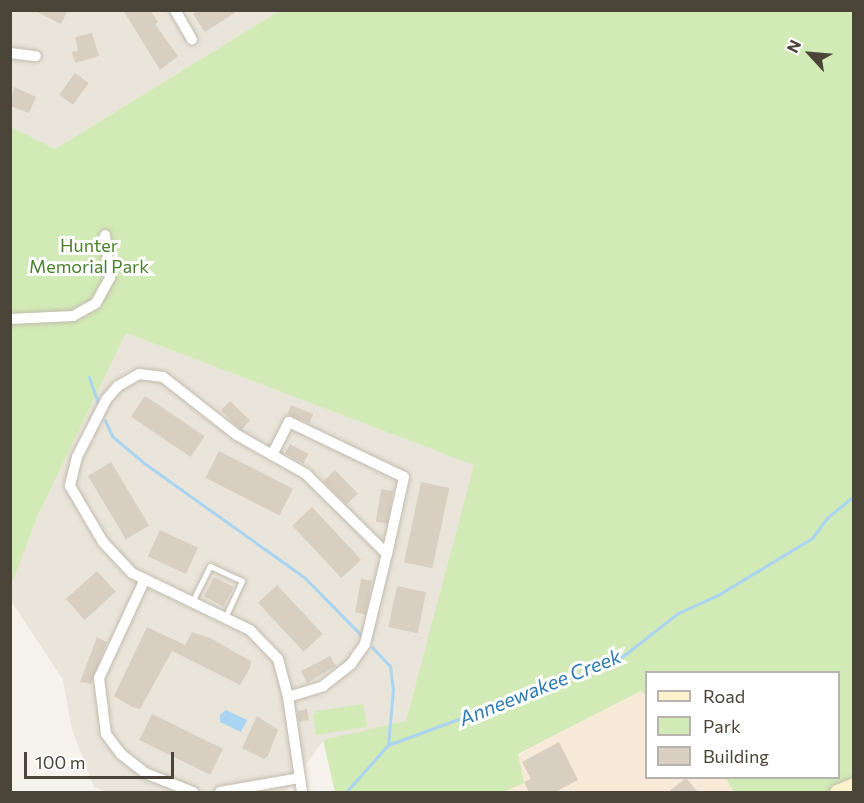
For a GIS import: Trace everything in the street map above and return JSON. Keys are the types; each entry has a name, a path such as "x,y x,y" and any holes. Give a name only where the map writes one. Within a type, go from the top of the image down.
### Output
{"main road":[{"path":"837,792 854,785"}],"street":[{"path":"175,10 192,40"},
{"path":"10,53 36,56"},
{"path":"10,320 73,316 96,303 110,278 105,235"},
{"path":"302,792 288,697 278,659 250,630 132,573 103,542 69,486 77,457 118,386 139,374 163,377 237,435 306,474 387,554"},
{"path":"272,455 289,422 404,477 365,644 351,664 322,686 288,697"},
{"path":"145,579 99,678 106,734 121,754 145,773 193,792"},
{"path":"220,792 299,778"}],"lane":[{"path":"192,602 210,566 242,581 225,618"}],"shaded area":[{"path":"10,11 279,11 55,149 11,127"},
{"path":"126,333 475,465 406,721 323,741 286,792 106,792 94,787 72,730 63,680 11,601 10,585 38,515"},
{"path":"641,691 645,695 645,779 727,779 734,792 503,792 523,783 518,755"}],"green space":[{"name":"Hunter Memorial Park","path":"279,11 853,11 853,785 837,792 734,792 727,779 840,779 840,671 645,671 645,695 641,691 518,754 524,783 503,792 335,792 323,740 406,721 474,465 126,333 38,515 11,585 11,127 55,149"},
{"path":"363,704 367,727 316,735 313,716 316,711"}],"water":[{"path":"226,710 247,720 241,732 220,722 220,715"}],"building":[{"path":"33,10 68,10 61,24"},
{"path":"123,10 150,10 158,22 155,24 178,56 160,70"},
{"path":"199,10 239,10 205,32 193,14"},
{"path":"92,33 99,56 75,63 72,52 78,51 75,37"},
{"path":"75,73 89,83 73,105 59,95"},
{"path":"14,87 36,97 29,113 10,106"},
{"path":"145,396 205,436 191,457 131,417"},
{"path":"230,401 250,420 241,430 221,410"},
{"path":"291,405 313,414 310,423 287,414"},
{"path":"290,444 309,454 303,464 285,454"},
{"path":"219,451 293,489 279,515 205,478"},
{"path":"111,462 149,525 126,539 88,476"},
{"path":"335,470 358,494 346,505 323,481"},
{"path":"421,482 449,488 432,568 404,562"},
{"path":"381,489 393,491 388,523 376,522"},
{"path":"312,507 361,560 341,578 292,525"},
{"path":"160,530 198,548 186,574 148,556"},
{"path":"97,571 116,592 85,620 66,599"},
{"path":"214,577 234,587 224,607 204,597"},
{"path":"361,579 372,581 366,614 355,612"},
{"path":"277,585 323,634 304,652 258,603"},
{"path":"397,586 426,592 418,633 388,627"},
{"path":"147,627 185,645 192,632 210,638 251,661 250,668 240,685 172,651 140,709 132,707 114,696"},
{"path":"97,637 107,642 91,684 80,682"},
{"path":"330,656 336,666 307,683 301,671"},
{"path":"307,709 309,720 299,722 298,711"},
{"path":"152,714 223,749 210,775 139,740"},
{"path":"257,716 278,730 268,756 264,759 242,748"},
{"path":"559,742 578,780 555,792 529,792 524,782 531,779 522,762"},
{"path":"687,779 698,792 668,792"}],"waterway":[{"path":"89,377 99,406"},
{"path":"105,420 112,436 144,463 305,578 360,634"},
{"name":"Anneewakee Creek","path":"346,792 388,745 618,660 678,613 718,595 812,538 828,517 854,496"},
{"path":"372,647 390,666 393,689 388,745"}]}
